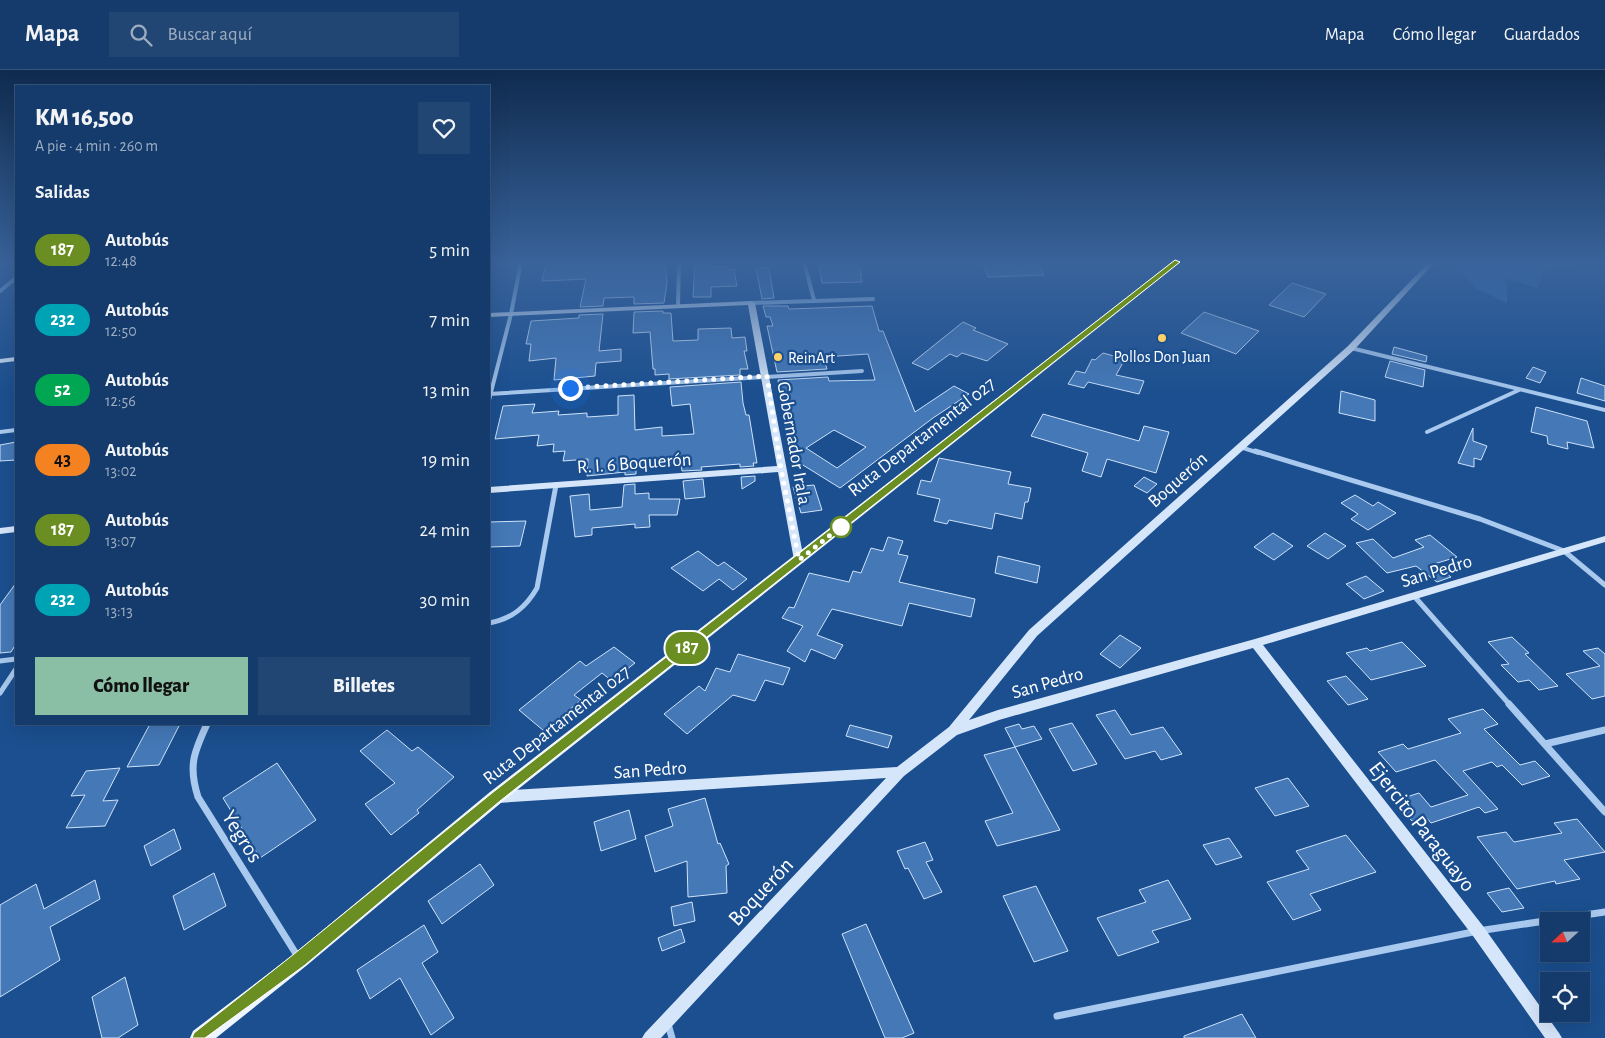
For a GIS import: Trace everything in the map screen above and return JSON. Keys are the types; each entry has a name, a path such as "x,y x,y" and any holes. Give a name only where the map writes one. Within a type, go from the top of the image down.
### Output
{"main road":[{"name":"Ruta Departamental 027","path":"200,1038 300,960 496,797 1120,307"}],"street":[{"path":"512,307 490,394 862,371"},
{"path":"490,316 654,307"},
{"name":"Gobernador Irala","path":"752,307 767,376 781,469 799,560"},
{"name":"Boquerón","path":"953,731 1034,633 1351,348 1389,307"},
{"path":"1351,348 1605,410"},
{"path":"0,361 15,359"},
{"path":"1427,432 1519,390"},
{"path":"0,432 15,430"},
{"path":"1240,447 1480,519 1564,551 1605,586"},
{"name":"R. I. 6 Boquerón","path":"490,490 781,469"},
{"path":"490,624 514,615 529,603 538,588 556,485"},
{"path":"0,531 15,529"},
{"name":"San Pedro","path":"496,797 900,772 953,731 998,715 1255,643 1605,539"},
{"path":"1414,596 1605,812"},
{"name":"Ejercito Paraguayo","path":"1255,643 1478,931 1554,1038"},
{"path":"0,661 15,659"},
{"path":"0,692 15,670"},
{"name":"Yegros","path":"207,725 194,753 191,778 198,797 300,960"},
{"path":"1545,744 1605,730"},
{"name":"Boquerón","path":"650,1038 900,772"},
{"path":"1057,1016 1478,931 1605,912"},
{"path":"667,1022 672,1038"}],"building":[{"path":"763,307 788,307 789,309 872,307 879,331 883,331 915,412 954,386 969,394 933,418 840,488 790,457 778,380 828,377 829,381 875,380 868,354 823,357 827,369 777,372 767,326 773,326 770,317 766,317","holes":["834,430 866,447 837,468 806,448"]},
{"path":"1275,307 1313,307 1304,317"},
{"path":"663,311 663,313 671,313 673,341 698,340 698,329 731,328 732,338 745,337 747,351 744,351 748,369 740,369 740,375 669,379 669,374 655,375 650,332 633,333 634,312"},
{"path":"1204,312 1259,331 1236,354 1181,333"},
{"path":"603,314 599,351 621,349 621,361 596,363 595,376 554,380 556,358 529,361 531,344 526,344 531,321 579,318 579,315"},
{"path":"963,322 976,328 973,330 1008,344 987,361 962,353 957,357 950,354 928,370 912,363"},
{"path":"1394,347 1427,356 1426,362 1392,354"},
{"path":"1103,353 1125,359 1116,375 1144,381 1139,394 1088,382 1084,388 1068,384 1076,371 1085,373 1092,359 1095,360"},
{"path":"1390,361 1425,370 1423,387 1385,377"},
{"path":"1533,367 1546,372 1540,383 1526,378"},
{"path":"1581,378 1605,386 1605,401 1577,393"},
{"path":"741,382 743,403 746,415 749,415 757,463 753,463 754,466 740,467 740,464 701,467 702,470 682,471 681,463 670,464 670,458 636,461 636,474 625,475 625,472 587,476 588,459 563,461 565,451 553,452 554,444 537,446 539,435 495,439 503,406 535,404 532,413 559,411 558,415 587,413 587,417 618,415 618,396 634,395 635,430 662,427 662,436 694,434 690,404 672,406 670,387"},
{"path":"1341,391 1375,400 1375,421 1339,413"},
{"path":"1536,407 1587,421 1594,448 1567,442 1568,449 1548,444 1547,436 1531,432"},
{"path":"1043,414 1139,441 1144,426 1169,432 1156,473 1107,459 1101,477 1082,471 1088,453 1031,436"},
{"path":"1473,428 1473,441 1487,446 1481,460 1474,458 1474,467 1458,463"},
{"path":"15,442 15,460 0,461 0,445"},
{"path":"939,458 1011,472 1008,484 1031,488 1028,502 1025,502 1022,519 995,513 992,529 949,520 947,524 934,521 940,499 917,494 921,480 931,482"},
{"path":"755,476 755,481 742,489 741,477"},
{"path":"1144,477 1157,484 1147,493 1134,486"},
{"path":"703,479 705,497 685,499 683,481"},
{"path":"635,484 635,494 649,493 649,499 680,499 677,515 649,515 650,527 635,528 635,524 592,528 592,535 575,537 570,496 589,494 590,510 622,507 624,485"},
{"path":"814,485 822,510 801,513 793,487"},
{"path":"1355,495 1373,506 1378,502 1396,513 1368,530 1351,519 1358,514 1341,503"},
{"path":"526,521 520,546 490,547 490,522"},
{"path":"1273,533 1293,546 1274,560 1254,547"},
{"path":"1325,533 1346,546 1328,559 1307,546"},
{"path":"1430,535 1457,557 1434,564 1451,577 1437,582 1416,566 1387,573 1356,543 1373,539 1393,558 1424,547 1415,540"},
{"path":"888,537 903,541 898,554 908,556 899,582 975,599 971,617 909,603 902,626 832,609 817,635 843,645 835,659 811,649 805,662 787,651 803,626 782,618 789,607 794,608 809,573 849,582 853,571 861,573 871,548 883,551"},
{"path":"698,551 718,566 724,562 747,579 733,590 719,579 703,591 671,568"},
{"path":"998,556 1040,566 1037,583 995,573"},
{"path":"1366,576 1384,591 1364,599 1346,584"},
{"path":"15,584 15,646 11,652 0,653 0,605"},
{"path":"1120,635 1141,648 1120,668 1100,654"},
{"path":"1512,637 1529,653 1525,654 1558,686 1539,690 1529,680 1518,682 1501,665 1509,664 1488,642"},
{"path":"1402,642 1426,666 1371,680 1346,653 1367,648 1370,651"},
{"path":"614,647 635,663 612,681 602,673 574,695 581,700 544,731 519,710 580,661 586,666"},
{"path":"1598,648 1605,654 1605,696 1592,699 1566,674 1600,666 1583,651"},
{"path":"738,654 790,668 783,685 765,680 755,701 733,695 687,734 664,714 699,686 705,691 716,668 730,672"},
{"path":"1346,676 1368,699 1348,705 1327,681"},
{"path":"1483,709 1498,724 1484,729 1520,765 1535,761 1550,776 1522,785 1502,765 1497,767 1492,762 1463,771 1498,809 1485,813 1479,807 1431,823 1426,817 1412,821 1394,801 1419,793 1431,807 1468,795 1435,760 1396,772 1378,752 1403,744 1408,749 1461,733 1448,719"},
{"path":"1115,710 1131,735 1163,727 1182,754 1161,760 1155,751 1125,759 1096,715"},
{"path":"1072,723 1097,764 1073,771 1049,729"},
{"path":"1019,724 1022,729 1034,726 1042,739 1015,747 1005,728"},
{"path":"149,725 179,725 159,765 127,767"},
{"path":"850,725 892,736 888,748 846,736"},
{"path":"387,730 412,751 418,747 454,777 417,810 419,813 391,835 365,804 395,783 360,751"},
{"path":"1015,747 1060,830 997,846 985,821 1013,813 984,755"},
{"path":"277,763 316,820 260,858 223,798"},
{"path":"120,768 103,801 118,800 105,826 66,828 85,795 71,796 86,771"},
{"path":"1288,778 1309,806 1275,816 1255,788"},
{"path":"705,798 718,844 720,843 729,864 726,866 727,893 688,897 687,861 655,872 645,836 673,826 668,809"},
{"path":"629,810 636,839 601,851 594,822"},
{"path":"1577,819 1605,852 1564,860 1580,879 1556,884 1555,881 1517,889 1477,837 1506,832 1514,842 1562,833 1554,823"},
{"path":"174,829 181,849 151,866 144,846"},
{"path":"1346,835 1376,872 1310,894 1321,910 1293,920 1267,882 1309,869 1296,851"},
{"path":"1229,838 1242,857 1216,865 1203,845"},
{"path":"925,842 933,860 926,862 942,892 924,899 908,868 905,869 897,851"},
{"path":"480,864 494,885 442,924 428,901"},
{"path":"214,873 226,906 184,930 173,896"},
{"path":"95,880 100,899 50,927 60,960 0,997 0,905 36,884 44,909"},
{"path":"1168,880 1191,919 1152,931 1159,942 1118,956 1097,918 1146,902 1139,890"},
{"path":"1036,886 1068,951 1034,962 1003,896"},
{"path":"1509,888 1524,908 1502,912 1487,893"},
{"path":"692,902 695,921 674,926 671,907"},
{"path":"866,924 914,1033 902,1038 885,1038 842,934"},
{"path":"424,925 438,952 422,963 454,1018 431,1035 400,978 370,999 357,970"},
{"path":"681,929 685,942 662,951 658,938"},
{"path":"125,977 138,1025 118,1038 102,1038 92,997"},
{"path":"1242,1014 1256,1038 1184,1038 1184,1036"}],"bus line":[{"name":"187","path":"200,1038 300,960 496,797 1120,307"}],"place":[{"name":"Pollos Don Juan","path":"1162,338"},
{"name":"ReinArt","path":"778,357"}],"route":[{"path":"570,388 767,376 781,469 799,560 843,525 841,527"}]}
